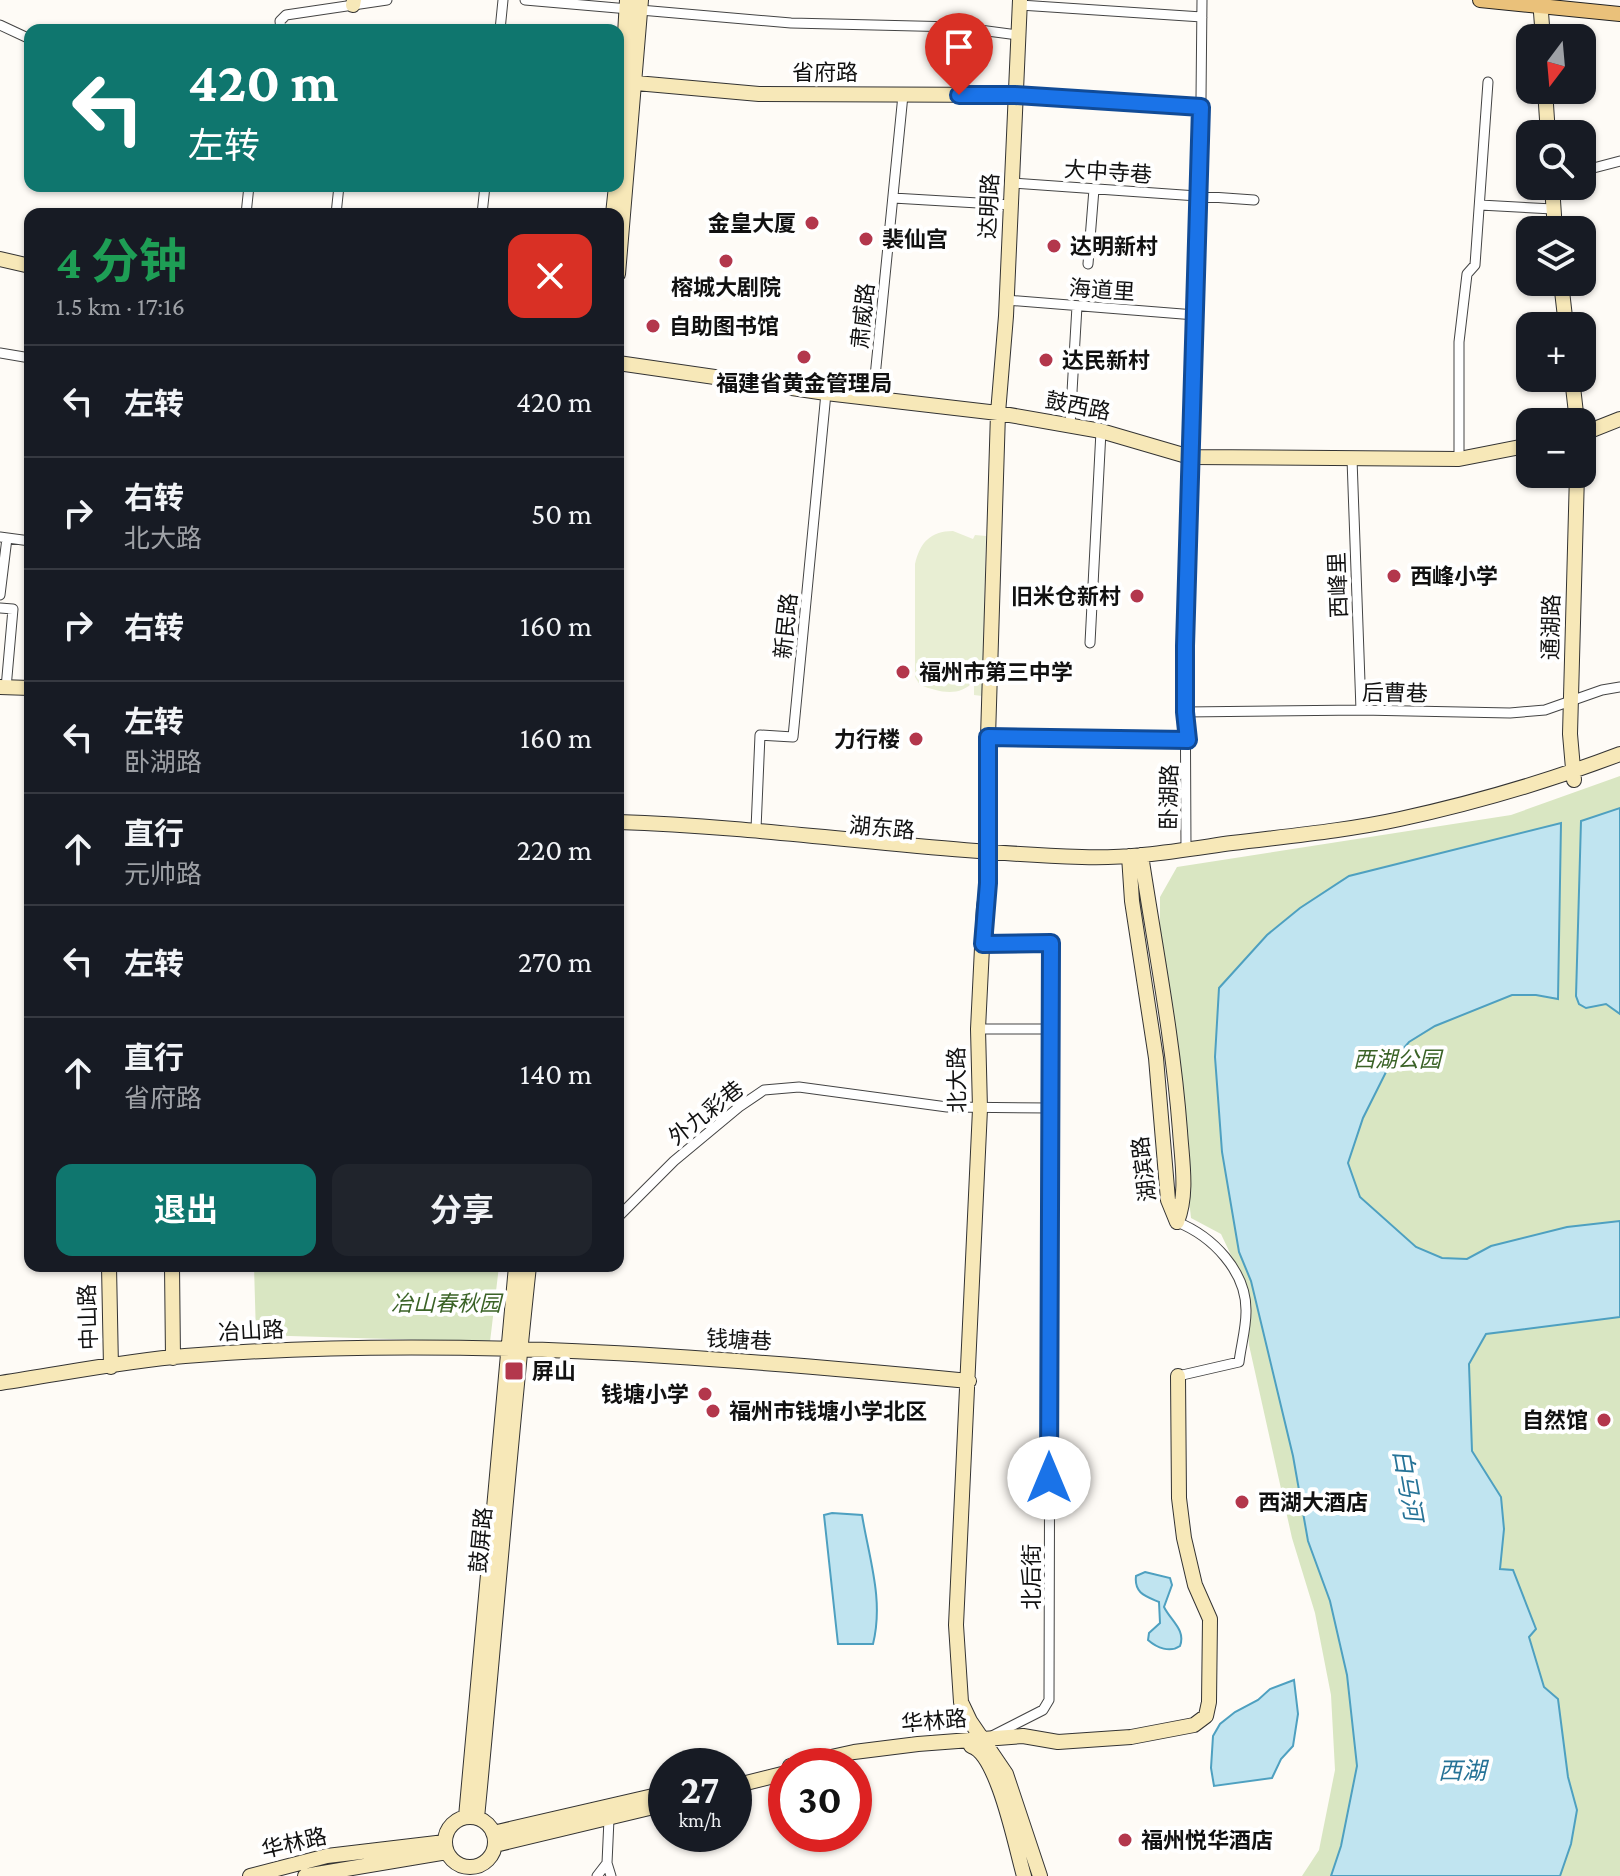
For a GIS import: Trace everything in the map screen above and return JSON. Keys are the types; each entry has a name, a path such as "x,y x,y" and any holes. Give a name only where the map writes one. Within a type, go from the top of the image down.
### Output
{"main road":[{"path":"1480,0 1540,3 1620,14"}],"street":[{"path":"280,24 286,15 387,0"},
{"path":"501,24 503,0"},
{"path":"525,0 634,4 791,23 957,27 1018,35"},
{"name":"卧湖路","path":"1186,849 1188,740 1185,712 1190,457 1200,196 1202,0"},
{"path":"1020,3 1202,17"},
{"name":"达明路","path":"998,413 1012,205 1020,3"},
{"path":"1540,3 1542,24"},
{"path":"624,109 634,4"},
{"path":"0,25 24,36"},
{"name":"省府路","path":"625,82 759,94 1015,95"},
{"path":"1459,459 1459,342 1467,274 1475,265 1488,82"},
{"name":"肃威路","path":"873,397 903,95"},
{"path":"1015,95 1201,107"},
{"path":"1596,167 1620,161"},
{"name":"大中寺巷","path":"1013,183 1254,200"},
{"path":"1088,264 1094,189"},
{"path":"893,198 1012,205"},
{"path":"1553,200 1554,216"},
{"path":"1480,205 1553,209"},
{"path":"0,259 24,265"},
{"name":"海道里","path":"1006,300 1195,315"},
{"path":"1070,426 1077,306"},
{"path":"0,353 24,357"},
{"name":"鼓西路","path":"624,364 826,393 998,413 1101,431 1190,457 1459,459 1516,448"},
{"name":"新民路","path":"756,829 760,735 793,737 826,393"},
{"name":"北大路","path":"981,1744 961,1702 956,1625 980,1109 978,1029 988,883 988,737 998,413"},
{"path":"1596,428 1620,419"},
{"path":"1090,643 1101,431"},
{"name":"西峰里","path":"1352,459 1361,710"},
{"name":"通湖路","path":"1573,776 1570,734 1577,488"},
{"path":"0,595 3,538 24,540"},
{"path":"0,608 13,609 2,691"},
{"name":"后曹巷","path":"1185,712 1361,710 1510,713 1545,710 1602,690 1620,687"},
{"path":"2,691 24,689"},
{"path":"2,691 24,696"},
{"path":"988,737 1188,740"},
{"path":"1135,860 1378,832 1573,776 1620,754"},
{"path":"1135,860 1186,849 1399,819 1620,764"},
{"name":"湖东路","path":"624,822 756,829 1083,865 1135,860"},
{"name":"湖东路","path":"624,830 702,832 986,855"},
{"name":"湖滨路","path":"1135,860 1164,994 1179,1111 1184,1202 1177,1222"},
{"name":"北后街","path":"981,1744 1043,1710 1049,1700 1051,1029 1051,943 983,944"},
{"path":"978,1029 1051,1029"},
{"name":"外九彩巷","path":"624,1211 674,1161 764,1090 799,1087 947,1107 1050,1108"},
{"path":"981,1744 1023,1736 1058,1742 1131,1737 1194,1725 1206,1716 1209,1702 1210,1619 1188,1561 1182,1524 1178,1376 1239,1362 1246,1312 1240,1280 1223,1254 1193,1230 1177,1222"},
{"name":"中山路","path":"109,1272 111,1367"},
{"path":"172,1272 173,1358"},
{"name":"鼓屏路","path":"471,1818 498,1608 516,1272"},
{"name":"鼓屏路","path":"513,1348 528,1272"},
{"name":"冶山路","path":"0,1383 173,1358 349,1348 513,1348"},
{"name":"钱塘巷","path":"513,1348 821,1367 969,1381"},
{"name":"华林路","path":"872,1750 918,1744 981,1744"},
{"name":"华林路","path":"872,1757 981,1744"},
{"name":"华林路","path":"981,1744 1000,1789 1024,1876"},
{"name":"华林路","path":"981,1744 1006,1774 1040,1876"},
{"path":"494,1839 648,1798"},
{"path":"494,1839 609,1819 648,1809"},
{"path":"471,1818 490,1826 494,1839 486,1862 472,1868 457,1864 446,1847 451,1826 471,1818"},
{"path":"609,1819 607,1863 611,1876"},
{"name":"华林路","path":"250,1876 327,1856 446,1847"},
{"name":"华林路","path":"305,1876 446,1847"},
{"path":"597,1876 607,1863"}],"green space":[{"path":"953,531 973,539 975,535 986,536 982,696 974,695 974,681 962,690 948,692 920,685 915,677 915,564 927,540 938,533"},
{"name":"西湖公园","path":"1620,776 1620,1876 1302,1876 1319,1850 1335,1770 1331,1695 1315,1613 1292,1538 1249,1345 1246,1287 1221,1234 1191,1218 1160,937 1160,897 1177,867 1511,815"},
{"name":"冶山春秋园","path":"254,1272 498,1272 490,1342 256,1335"}],"water":[{"path":"1620,808 1620,1014 1606,1004 1586,1008 1579,1004 1576,996 1581,821"},
{"name":"西湖","path":"1561,823 1558,999 1512,995 1435,1026 1409,1042 1390,1064 1363,1118 1348,1163 1360,1197 1416,1247 1442,1258 1467,1259 1491,1246 1567,1227 1620,1221 1620,1317 1486,1334 1469,1364 1472,1451 1501,1497 1504,1529 1500,1569 1513,1570 1536,1629 1529,1637 1544,1687 1558,1699 1568,1777 1577,1810 1571,1844 1560,1876 1331,1876 1341,1846 1357,1766 1347,1675 1330,1601 1308,1541 1293,1456 1251,1281 1239,1252 1222,1152 1215,1057 1219,988 1267,935 1300,908 1349,876"},
{"path":"824,1515 862,1515 876,1595 873,1644 838,1644"},
{"path":"1145,1572 1170,1578 1172,1585 1164,1607 1181,1635 1180,1646 1176,1648 1164,1649 1148,1640 1149,1633 1160,1623 1159,1602 1145,1596 1137,1586 1136,1576"},
{"path":"1294,1680 1298,1714 1293,1746 1281,1759 1272,1778 1214,1786 1211,1768 1213,1736 1220,1724 1270,1689"}],"place":[{"name":"金皇大厦","path":"812,223"},
{"name":"裴仙宫","path":"866,239"},
{"name":"达明新村","path":"1054,246"},
{"name":"榕城大剧院","path":"726,261"},
{"name":"自助图书馆","path":"653,326"},
{"name":"福建省黄金管理局","path":"804,357"},
{"name":"达民新村","path":"1046,360"},
{"name":"西峰小学","path":"1394,576"},
{"name":"旧米仓新村","path":"1137,596"},
{"name":"福州市第三中学","path":"903,672"},
{"name":"力行楼","path":"916,739"},
{"name":"屏山","path":"514,1371"},
{"name":"钱塘小学","path":"705,1394"},
{"name":"福州市钱塘小学北区","path":"713,1411"},
{"name":"自然馆","path":"1604,1420"},
{"name":"西湖大酒店","path":"1242,1502"},
{"name":"福州悦华酒店","path":"1125,1840"}],"route":[{"path":"959,95 1015,95 1201,107 1185,646 1188,740 988,737 988,883 983,944 1051,943 1049,1478"}],"water label":[{"name":"白马河","path":"1408,1485"}]}
